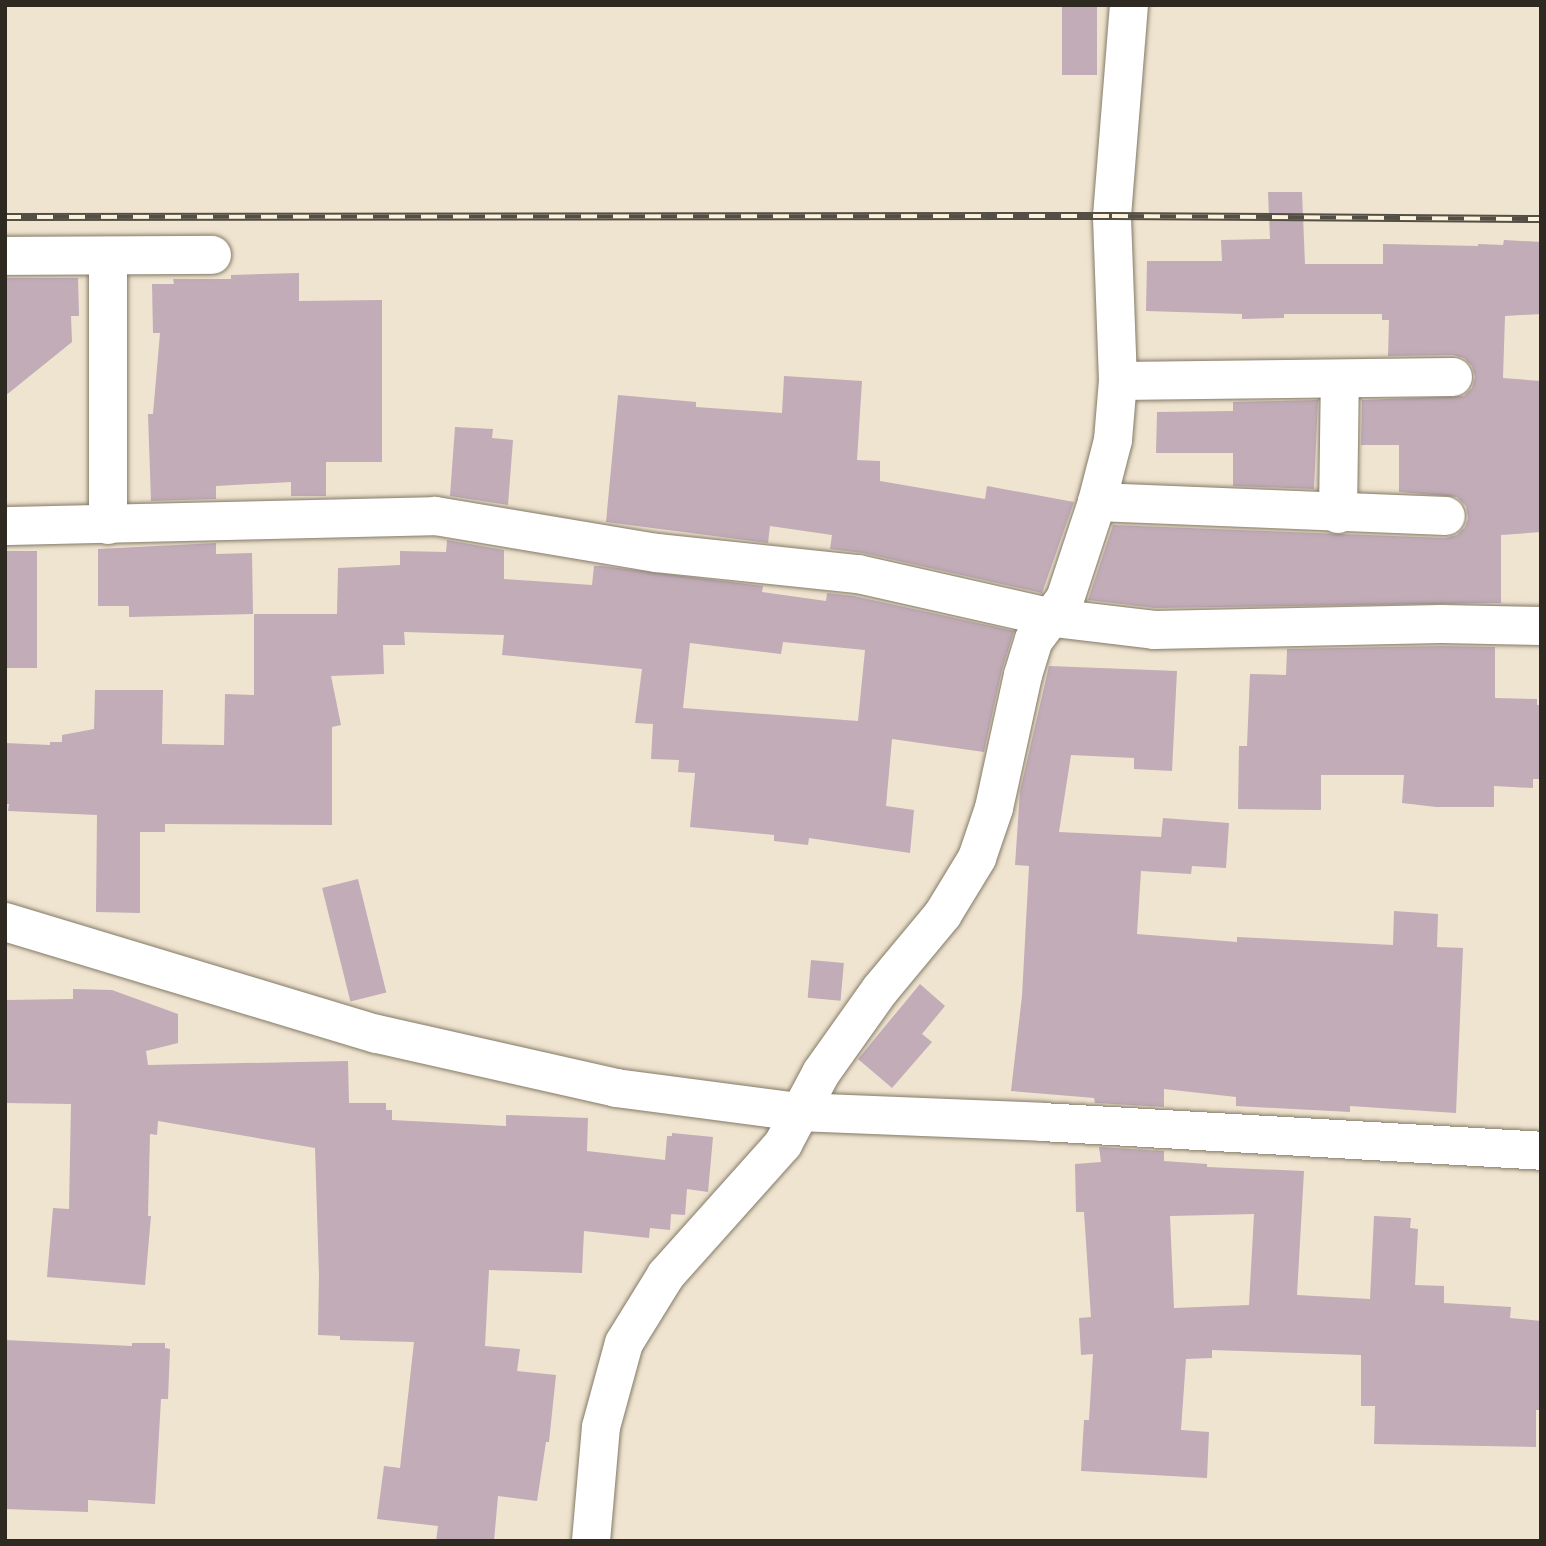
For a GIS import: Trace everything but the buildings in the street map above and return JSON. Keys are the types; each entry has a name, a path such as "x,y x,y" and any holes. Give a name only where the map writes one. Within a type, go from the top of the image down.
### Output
{"street":[{"path":"591,1541 601,1427 624,1342 666,1275 783,1144 821,1073 880,990 943,914 977,858 994,807 1023,675 1034,640 1054,618 1065,599 1097,502 1113,440 1118,381 1112,216 1129,5"},
{"path":"5,256 212,256"},
{"path":"108,256 108,525"},
{"path":"1118,381 1453,377"},
{"path":"1338,514 1340,379"},
{"path":"1097,502 1338,514 1446,516"},
{"path":"5,526 435,516 657,553 859,574 1054,618 1154,630 1441,624 1541,626"},
{"path":"5,922 377,1034 616,1088 798,1112 1042,1122 1541,1151"}],"railway":[{"path":"5,217 1112,216 1541,219"}]}
